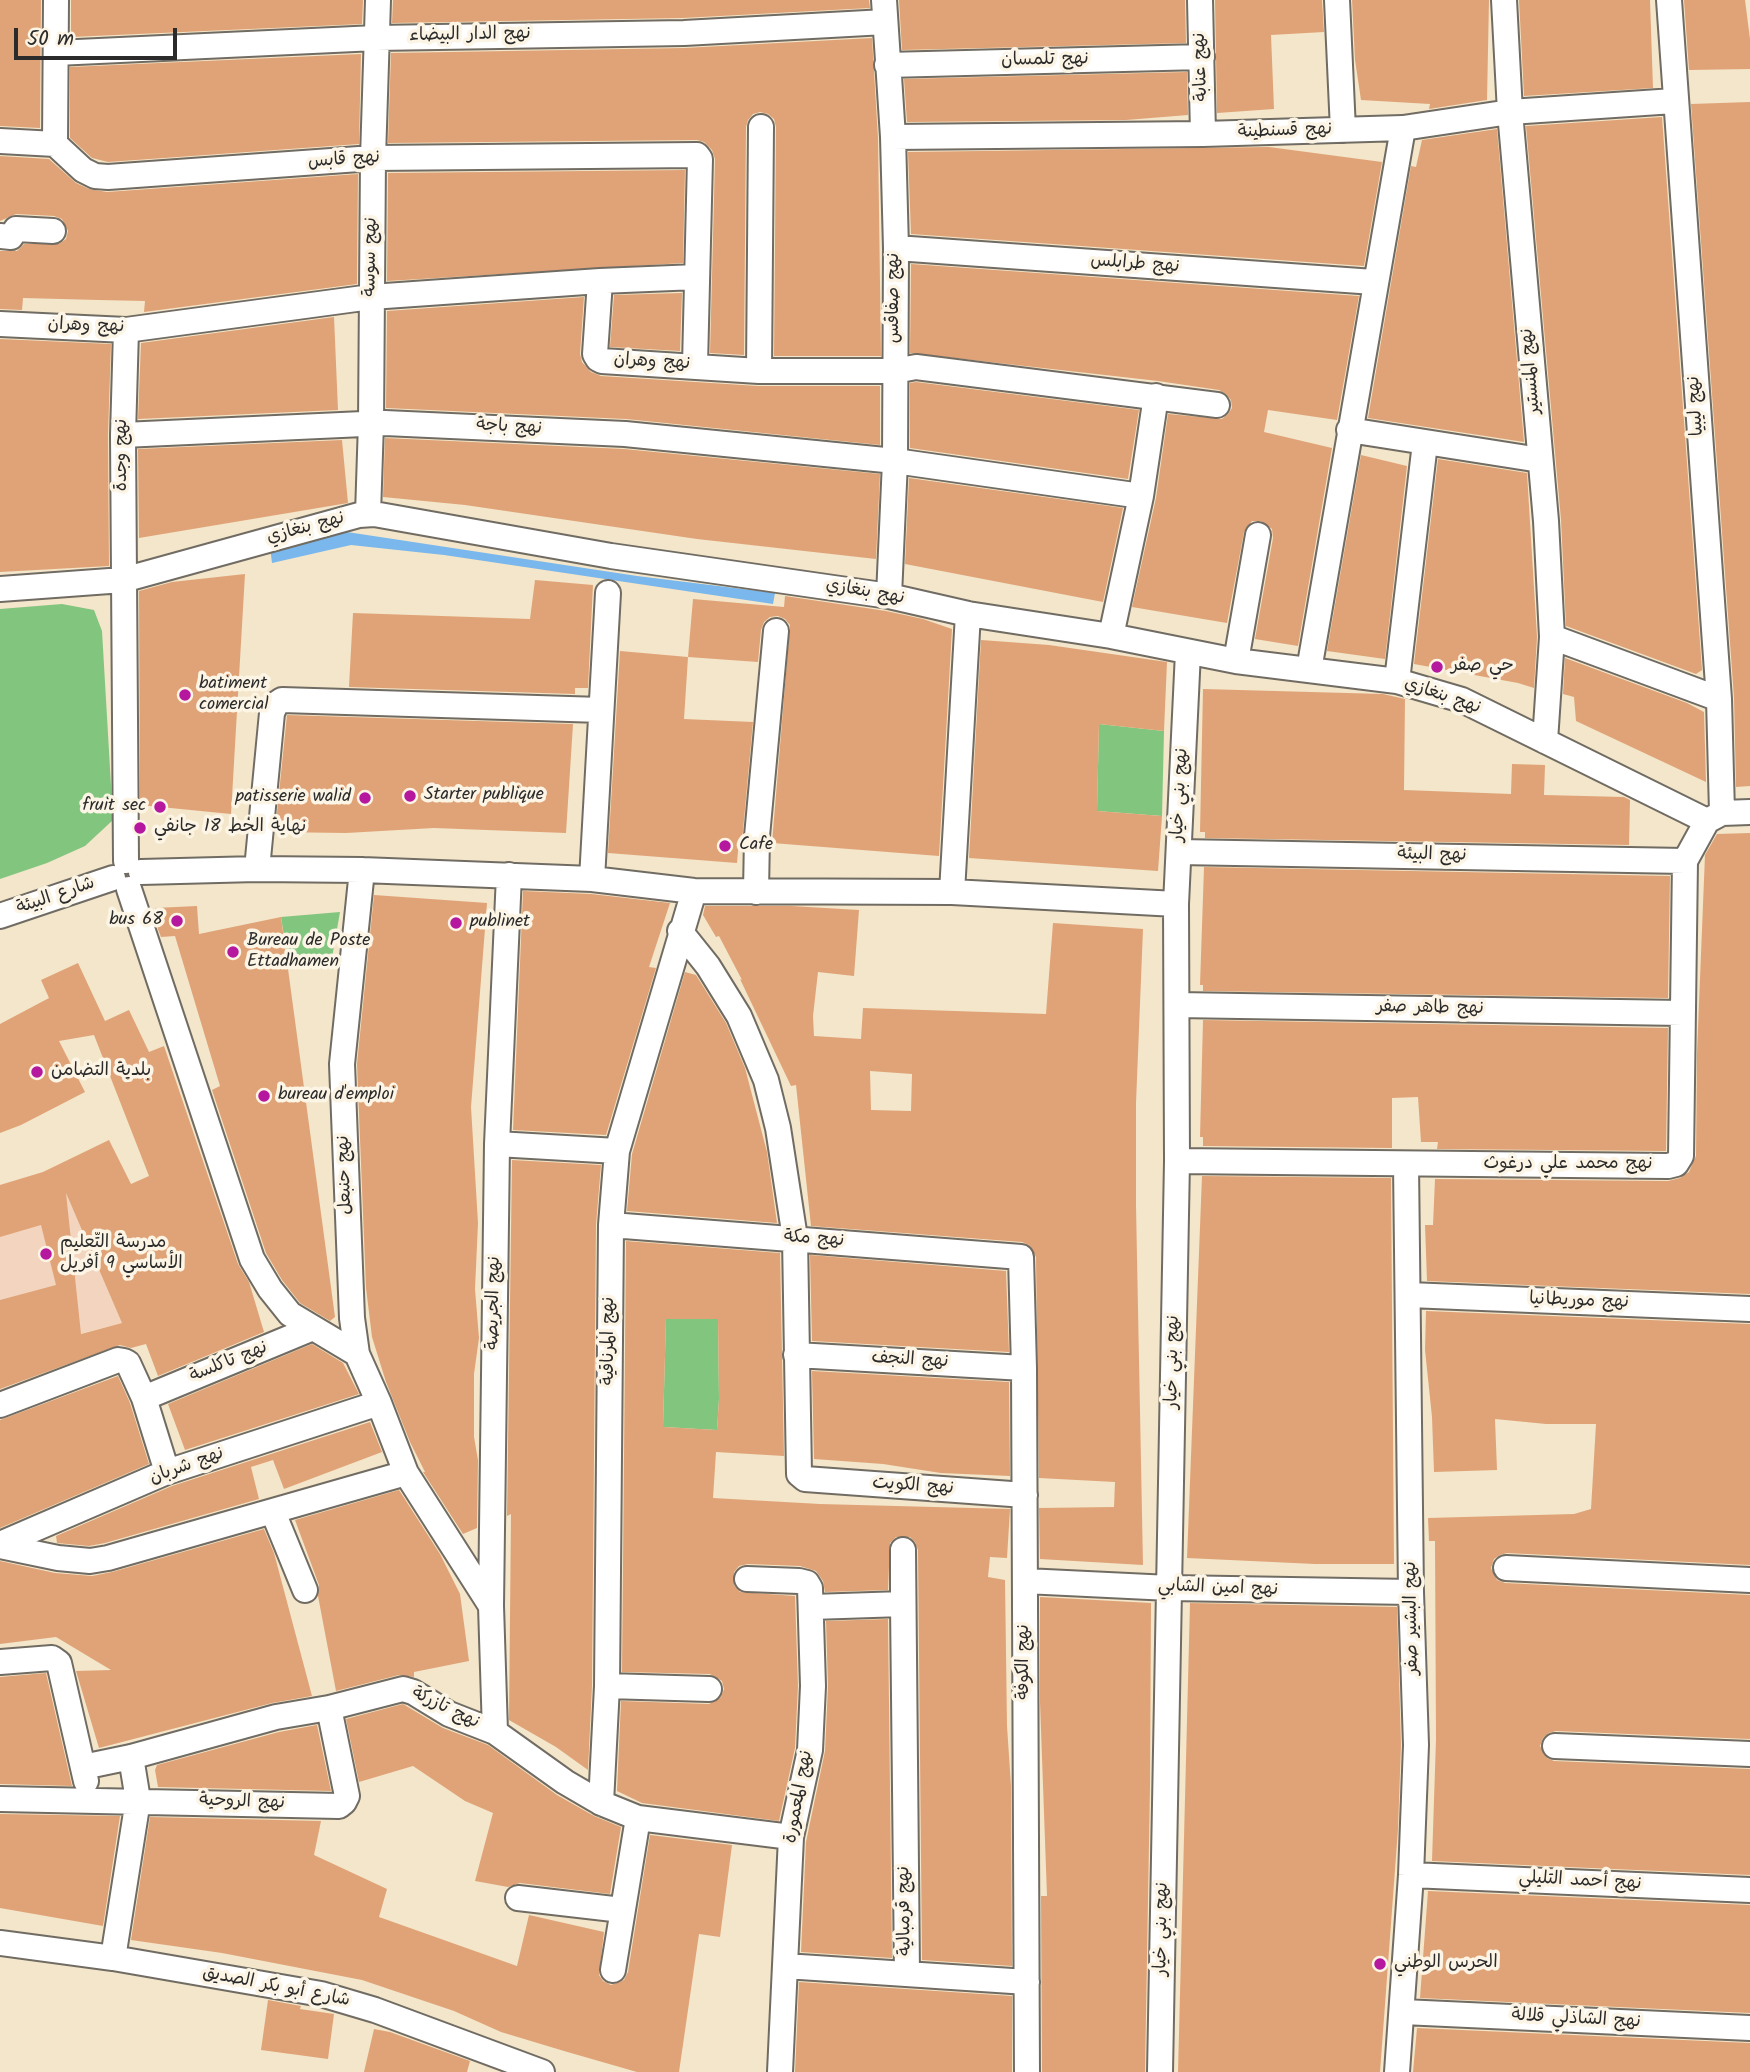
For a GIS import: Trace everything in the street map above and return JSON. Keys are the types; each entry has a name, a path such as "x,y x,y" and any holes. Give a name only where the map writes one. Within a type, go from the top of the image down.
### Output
{"street":[{"path":"0,141 55,144 56,0"},
{"name":"نهج سوسة","path":"368,514 378,0"},
{"name":"نهج عنابة","path":"1200,0 1203,134"},
{"path":"1337,0 1343,130"},
{"name":"نهج المنستير","path":"1504,0 1510,112 1546,522 1552,637 1545,741"},
{"name":"نهج ليبيا","path":"1669,0 1674,101 1719,699 1714,817"},
{"name":"نهج الدار البيضاء","path":"56,53 376,38 684,33 884,11"},
{"name":"نهج صفاقس","path":"884,11 893,137 896,248 895,461 889,597"},
{"name":"نهج تلمسان","path":"887,65 1202,57"},
{"name":"نهج قسنطينة","path":"893,137 1203,134 1403,128 1510,112 1674,101"},
{"path":"759,371 761,127"},
{"path":"1309,670 1374,282 1403,128"},
{"name":"نهج قابس","path":"55,144 83,170 95,176 107,177 373,158 693,154 699,156 697,277"},
{"path":"0,236 12,236 13,230 16,229 53,232"},
{"name":"نهج طرابلس","path":"896,248 1374,282"},
{"path":"600,281 697,277 695,365"},
{"name":"نهج وهران","path":"0,324 126,330 321,306 371,297 600,281 595,355 598,359 759,371 895,371 916,367 1217,405"},
{"name":"نهج وجدة","path":"126,330 123,580 127,875 252,1259 270,1289 290,1314 357,1354"},
{"path":"1111,636 1141,496 1156,396"},
{"name":"نهج باجة","path":"123,435 371,423 625,433 895,461 1141,496"},
{"path":"1349,430 1540,460"},
{"path":"1397,681 1425,443"},
{"name":"نهج بنغازي","path":"0,590 123,580 368,514 611,556 889,597 968,614 1111,636 1236,661 1397,681 1462,700 1545,741 1714,817 1750,812"},
{"path":"1236,661 1258,535"},
{"path":"592,879 608,593"},
{"path":"952,892 968,614"},
{"path":"756,892 757,836 776,631"},
{"path":"1552,637 1719,699"},
{"name":"نهج بني خيار","path":"1160,2072 1177,1161 1176,904 1188,652"},
{"path":"257,869 272,713 276,704 282,700 601,710"},
{"name":"نهج محمد علي درغوث","path":"1177,1161 1654,1166 1676,1164 1681,1156 1685,861 1714,817"},
{"name":"نهج البيئة","path":"1179,852 1685,861"},
{"name":"شارع البيئة","path":"0,916 127,875 257,869 362,870 592,879 694,891 952,892 1176,904"},
{"name":"نهج حنبعل","path":"362,870 342,1064 352,1318 357,1354 406,1473 491,1606"},
{"name":"نهج الجريصة","path":"495,1732 491,1606 497,1144 509,875"},
{"name":"نهج المرناقية","path":"601,1803 607,1686 611,1225 617,1151 694,891"},
{"path":"680,931 708,966 739,1016 766,1080 778,1128 795,1238 796,1355"},
{"name":"نهج طاهر صفر","path":"1177,1005 1682,1013"},
{"path":"497,1144 617,1151"},
{"name":"نهج البشير صفر","path":"1397,2072 1411,1875 1416,1745 1411,1592 1406,1164"},
{"name":"نهج مكة","path":"611,1225 1017,1256"},
{"name":"نهج الكوفة","path":"1017,1256 1021,1257 1023,1263 1027,2072"},
{"name":"نهج موريطانيا","path":"1409,1295 1750,1310"},
{"name":"نهج تاكلسة","path":"144,1398 313,1328"},
{"name":"نهج النجف","path":"796,1355 1024,1368"},
{"name":"نهج الكويت","path":"796,1355 799,1474 802,1478 1025,1495"},
{"path":"0,1405 118,1360 128,1363 144,1398 167,1472"},
{"name":"نهج شربان","path":"0,1545 167,1472 379,1402"},
{"path":"0,1545 58,1558 90,1561 108,1558 406,1473"},
{"path":"273,1512 305,1590"},
{"name":"نهج قرمبالية","path":"906,1933 903,1550 907,1974"},
{"path":"1506,1568 1750,1580"},
{"name":"نهج المعمورة","path":"747,1579 799,1581 807,1583 810,1588 813,1686 810,1749 791,1838 780,2072"},
{"name":"نهج امين الشابي","path":"1025,1581 1170,1588 1411,1592"},
{"path":"811,1607 903,1604"},
{"path":"0,1662 56,1659 59,1663 91,1799"},
{"path":"607,1686 709,1689"},
{"name":"نهج تازركة","path":"83,1767 131,1757 276,1717 408,1690 443,1711 495,1732 565,1782 601,1803 638,1818 791,1838"},
{"name":"نهج الروحية","path":"0,1799 339,1806 345,1802 347,1796 329,1707"},
{"path":"1555,1746 1750,1754"},
{"path":"113,1958 138,1800 131,1757"},
{"path":"613,1970 638,1818"},
{"name":"نهج أحمد التليلي","path":"1411,1875 1750,1890"},
{"path":"518,1898 622,1910"},
{"name":"شارع أبو بكر الصديق","path":"0,1943 113,1958 289,1987 338,1998 542,2072"},
{"path":"785,1966 1027,1982"},
{"name":"نهج الشاذلي قلالة","path":"1403,2012 1750,2028"}],"shaded area":[{"name":"مدرسة التّعليم الأساسي 9 أفريل","path":"55,1167 122,1323 0,1354 0,1185"}],"green space":[{"path":"62,604 94,610 102,631 113,820 85,846 0,879 0,609"},
{"path":"1099,724 1164,731 1162,816 1097,811"},
{"path":"340,912 330,969 289,968 281,917"},
{"path":"666,1319 718,1319 717,1430 663,1427"}],"water":[{"path":"347,532 637,576 775,593 773,604 444,555 351,545 272,563 270,547"}],"building":[{"path":"0,0 41,0 40,128 0,126"},
{"path":"71,0 363,0 362,24 71,37"},
{"path":"393,0 869,0 870,8 683,18 392,23"},
{"path":"899,0 1185,0 1186,43 902,50"},
{"path":"1215,0 1322,0 1324,32 1271,35 1274,109 1217,113"},
{"path":"1352,0 1489,0 1487,100 1429,109 1430,104 1361,100 1355,60"},
{"path":"1519,0 1650,0 1653,88 1524,96"},
{"path":"1684,0 1745,0 1750,39 1750,69 1689,70"},
{"path":"872,38 878,138 881,356 774,356 776,127 774,119 768,114 753,114 746,127 744,355 710,353 715,159 712,150 704,142 388,143 391,53 684,48"},
{"path":"361,54 359,144 108,162 92,158 70,138 70,67"},
{"path":"1187,72 1188,115 1126,120 907,122 904,79"},
{"path":"1750,102 1750,786 1736,787 1734,698 1691,104"},
{"path":"1662,117 1702,670 1696,674 1566,626 1561,520 1526,126"},
{"path":"1497,129 1524,442 1368,418 1411,166 1416,167 1422,140"},
{"path":"1269,147 1382,162 1364,266 911,234 908,152"},
{"path":"0,156 49,159 76,183 89,189 107,192 358,174 357,284 144,312 145,301 23,298 22,310 0,309 0,251 17,251 24,244 59,244 66,239 68,231 62,219 54,216 16,214 0,221"},
{"path":"685,170 683,263 387,281 388,173"},
{"path":"911,264 1359,296 1337,420 1268,410 1264,432 1332,448 1298,646 1255,639 1273,538 1272,529 1261,521 1252,521 1244,532 1227,623 1132,607 1156,498 1168,414 1222,419 1232,408 1231,400 1226,394 1219,390 1158,381 910,353"},
{"path":"682,293 680,351 610,347 614,295"},
{"path":"584,297 580,354 582,362 591,372 601,376 758,386 880,386 880,445 626,419 386,408 387,311"},
{"path":"334,317 338,410 138,419 141,343"},
{"path":"0,339 111,344 108,435 109,566 0,572"},
{"path":"910,383 1139,410 1128,479 910,448"},
{"path":"385,438 624,449 880,474 876,559 697,539 465,505 383,497"},
{"path":"342,440 348,503 139,538 138,449"},
{"path":"1361,455 1407,466 1385,659 1327,651"},
{"path":"1438,459 1527,473 1537,637 1534,688 1414,664"},
{"path":"909,478 1123,508 1103,602 905,564"},
{"name":"batiment comercial","path":"245,574 231,814 140,805 139,591 172,582"},
{"path":"535,580 593,585 588,688 575,688 575,694 349,687 353,613 530,619"},
{"path":"785,596 886,611 952,629 939,856 772,843 790,625 778,616 770,617 764,622 758,662 688,657 693,599 784,607"},
{"path":"981,640 1049,645 1167,662 1164,731 1099,724 1097,811 1162,816 1158,871 969,858"},
{"path":"620,651 688,657 684,719 753,722 742,841 739,840 737,863 608,853"},
{"path":"1565,658 1687,703 1704,712 1706,782 1576,721 1574,697 1563,694"},
{"path":"1203,689 1383,694 1405,699 1404,790 1511,794 1512,764 1545,765 1544,795 1624,797 1630,800 1629,845 1205,838 1205,832 1200,832"},
{"path":"287,715 573,724 566,833 434,828 346,833 275,832"},
{"path":"1750,833 1750,1294 1427,1281 1425,1225 1433,1225 1435,1179 1668,1181 1689,1172 1696,1156 1705,855 1717,834"},
{"path":"1204,867 1670,876 1668,998 1203,991 1203,985 1200,985"},
{"path":"523,891 591,894 670,903 649,967 656,968 606,1135 513,1130"},
{"path":"374,895 487,903 471,1107 478,1223 475,1289 479,1338 474,1374 474,1437 478,1460 477,1528 463,1534 423,1472 386,1382 372,1337 366,1288 357,1064"},
{"path":"197,906 199,934 281,917 335,1317 330,1321 300,1303 266,1253 212,1090 220,1086 175,936 161,937 156,924 155,908"},
{"path":"705,906 791,906 859,910 854,976 818,972 813,1016 814,1036 861,1039 863,1008 1046,1014 1053,923 1143,929 1136,1103 1136,1206 1143,1565 1040,1559 1039,1508 1114,1507 1115,1482 1039,1478 1036,1257 1029,1245 1022,1242 811,1226 796,1085 791,1086 740,979 742,980 719,936 716,937 703,915","holes":["870,1071 912,1074 911,1111 871,1110"]},
{"path":"78,963 105,1021 129,1010 149,1052 164,1046 238,1264 249,1282 264,1332 158,1376 146,1344 131,1348 120,1345 0,1389 0,1300 56,1285 41,1225 0,1237 0,1185 43,1172 109,1140 131,1184 149,1176 94,1035 59,1041 85,1092 0,1133 0,1024 49,998 41,980","holes":["66,1193 122,1323 81,1334"]},
{"path":"685,972 696,975 726,1023 745,1068 767,1152 777,1223 627,1211 632,1154"},
{"path":"1203,1020 1668,1028 1666,1151 1437,1149 1438,1142 1421,1142 1418,1097 1392,1098 1392,1148 1203,1146 1203,1137 1200,1137"},
{"path":"512,1160 601,1165 596,1225 592,1686 588,1770 556,1747 509,1720 511,1514 507,1516"},
{"path":"1202,1176 1391,1178 1394,1564 1315,1564 1187,1558"},
{"path":"626,1241 780,1253 784,1456 716,1452 713,1498 1010,1509 1007,1558 990,1557 988,1577 1005,1580 1007,1726 1011,1786 1012,1966 922,1960 918,1550 910,1537 896,1537 890,1543 888,1590 825,1592 823,1581 816,1571 800,1566 748,1564 739,1566 734,1572 734,1585 740,1592 795,1596 798,1686 795,1748 779,1821 642,1803 617,1791 621,1701 709,1704 721,1697 724,1689 722,1681 710,1674 622,1672","holes":["666,1319 718,1319 717,1430 663,1427"]},
{"path":"810,1255 1006,1271 1009,1352 812,1341"},
{"path":"1426,1311 1750,1324 1750,1565 1507,1553 1494,1559 1491,1568 1497,1580 1505,1583 1750,1595 1750,1739 1556,1731 1543,1738 1540,1746 1547,1758 1554,1761 1750,1769 1750,1875 1432,1861 1436,1739 1435,1541 1429,1541 1428,1518 1574,1514 1591,1509 1596,1424 1546,1424 1495,1419 1497,1470 1434,1472 1425,1350"},
{"path":"312,1344 343,1363 359,1394 185,1450 168,1404"},
{"path":"812,1371 1009,1382 1010,1476 941,1473 883,1464 814,1459"},
{"path":"118,1376 130,1403 149,1464 0,1528 0,1420"},
{"path":"370,1422 382,1452 284,1489 273,1460 251,1467 259,1499 105,1543 89,1546 57,1543 56,1536 172,1486"},
{"path":"399,1490 440,1554 460,1594 469,1661 414,1672 414,1677 399,1675 336,1691 318,1596 319,1585 295,1520"},
{"path":"264,1529 274,1553 312,1696 272,1703 99,1748 76,1671 111,1670 56,1637 0,1644 0,1561 55,1573 92,1576"},
{"path":"1040,1597 1151,1603 1145,2072 1042,2072 1041,1896 1047,1896 1040,1702"},
{"path":"1190,1603 1397,1607 1401,1745 1398,1829 1380,2072 1178,2072"},
{"path":"888,1619 892,1958 801,1952 806,1842 825,1751 828,1686 826,1621"},
{"path":"46,1673 72,1786 0,1784 0,1677"},
{"path":"403,1704 443,1728 488,1745 557,1795 594,1816 621,1827 610,1894 520,1883 508,1887 475,1881 493,1813 465,1801 413,1766 359,1782 346,1719"},
{"path":"317,1725 331,1791 158,1787 155,1770 157,1765 279,1732"},
{"path":"0,1814 120,1816 103,1926 0,1908"},
{"path":"150,1817 321,1821 314,1855 387,1889 379,1917 517,1966 529,1915 604,1932 599,1975 611,1985 624,1980 628,1972 650,1835 732,1845 720,1937 699,1934 679,2072 637,2072 564,2051 501,2032 454,2011 362,1980 222,1953 131,1940"},
{"path":"1428,1891 1750,1905 1750,2013 1420,1998"},
{"path":"799,1982 1012,1996 1012,2072 795,2072"},
{"path":"268,2000 301,2006 300,2009 334,2014 328,2059 261,2050"},
{"path":"1417,2028 1750,2043 1750,2072 1413,2072"},
{"path":"374,2029 390,2032 470,2061 467,2072 364,2072"}],"place":[{"name":"حي صفر","path":"1437,667"},
{"name":"batiment comercial","path":"185,695"},
{"name":"Starter publique","path":"410,796"},
{"name":"patisserie walid","path":"365,798"},
{"name":"fruit sec","path":"160,807"},
{"name":"نهاية الخط 18 جانفي","path":"140,828"},
{"name":"Cafe","path":"725,846"},
{"name":"bus 68","path":"177,921"},
{"name":"publinet","path":"456,923"},
{"name":"Bureau de Poste Ettadhamen","path":"233,952"},
{"name":"بلدية التضامن","path":"37,1072"},
{"name":"bureau d'emploi","path":"264,1096"},
{"name":"مدرسة التّعليم الأساسي 9 أفريل","path":"46,1254"},
{"name":"الحرس الوطني","path":"1380,1964"}]}
